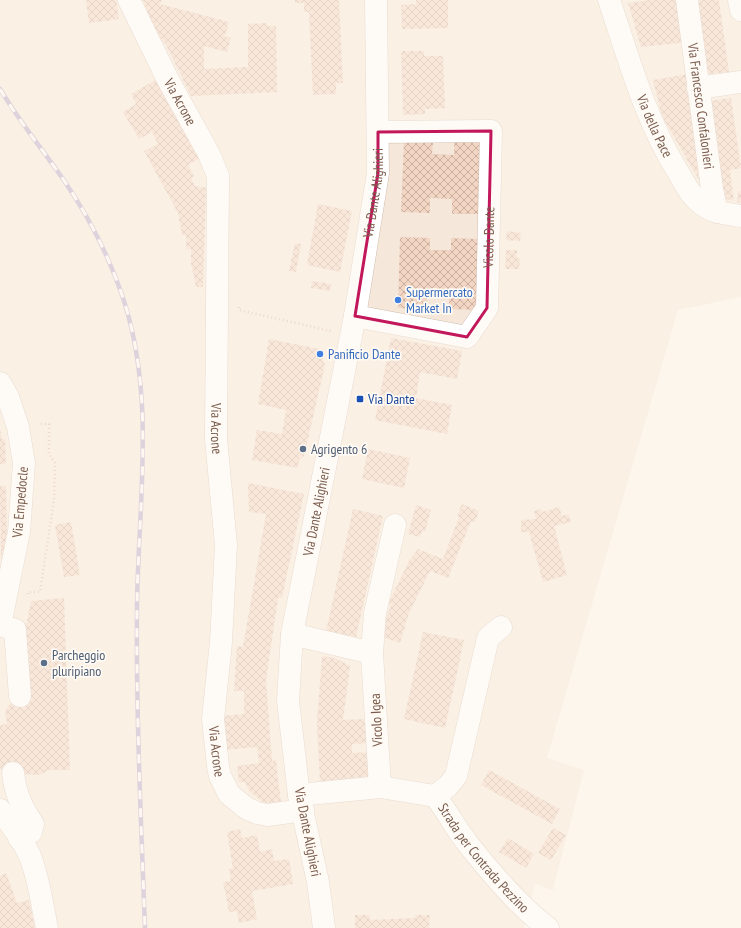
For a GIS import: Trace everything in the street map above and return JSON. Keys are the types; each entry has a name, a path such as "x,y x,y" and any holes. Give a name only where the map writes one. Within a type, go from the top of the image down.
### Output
{"street":[{"name":"Via Acrone","path":"129,0 166,78 209,154 218,176 216,439 226,545 221,642 213,719 220,776 229,794 236,802 257,813 268,815 301,802"},
{"name":"Via Dante Alighieri","path":"324,928 318,882 301,802 288,701 292,634 353,326 378,173 376,0"},
{"name":"Via della Pace","path":"609,0 649,118 662,146 692,196 704,206 718,212 741,216"},
{"name":"Via Francesco Confalonieri","path":"687,0 712,189 718,212"},
{"path":"739,0 741,10"},
{"path":"698,88 741,82"},
{"name":"Vicolo Dante","path":"353,326 467,337 487,308 491,131 378,132"},
{"name":"Via Empedocle","path":"0,383 8,397 18,426 24,463 19,532 0,625"},
{"path":"0,415 8,427 18,426"},
{"name":"Vicolo Igea","path":"380,787 372,654 376,613 395,525"},
{"path":"0,625 15,630 20,696"},
{"path":"435,796 448,786 456,776 488,638 501,627"},
{"path":"292,634 372,654"},
{"path":"13,773 16,794 32,824 30,832 19,838"},
{"name":"Strada per Contrada Pezzino","path":"301,802 380,787 435,796 467,843 527,912 548,928"},
{"path":"0,810 29,856 38,885 47,928"}],"path":[{"path":"239,303 239,310 353,326"},
{"path":"27,599 28,592 40,592 51,527 55,464 49,454 49,424"}],"highlighted area":[{"path":"491,131 487,308 467,337 355,316 378,173 378,132"}],"shaded area":[{"path":"0,0 741,0 741,297 678,310 547,758 584,770 553,890 535,884 524,928 0,928"}],"building":[{"path":"86,0 116,0 119,19 89,23"},
{"path":"143,0 162,0 160,4 229,22 225,36 231,38 227,52 204,46 204,69 248,67 248,24 267,23 267,26 276,26 277,92 191,96 166,45 155,33"},
{"path":"295,0 339,0 343,83 336,83 336,94 313,95 309,12 304,12 304,3 295,3"},
{"path":"416,0 448,0 448,28 402,29 401,5 416,4"},
{"path":"649,0 682,0 689,42 641,47 628,3"},
{"path":"693,0 719,0 729,72 707,74"},
{"path":"401,51 424,51 424,56 443,56 445,108 425,109 425,114 403,115"},
{"path":"689,74 700,182 662,116 653,80"},
{"path":"156,80 201,158 188,165 194,176 191,178 195,186 206,188 203,287 196,287 191,263 191,249 186,249 186,235 182,235 178,213 144,151 158,144 152,132 139,139 123,112 136,104 131,94"},
{"path":"731,98 741,168 730,170 734,201 719,197 709,101"},
{"path":"404,141 433,142 432,154 454,155 454,141 484,143 482,214 452,214 452,199 430,198 430,213 401,212"},
{"path":"738,191 741,191 741,203 737,202"},
{"path":"318,204 352,211 340,272 307,265"},
{"path":"507,231 521,233 520,241 506,240"},
{"path":"400,237 430,238 430,250 451,250 451,238 479,239 477,310 449,309 449,296 427,296 427,309 398,308"},
{"path":"295,243 301,244 296,272 289,271"},
{"path":"506,250 517,250 517,258 520,258 519,269 505,269"},
{"path":"312,281 331,284 330,291 311,288"},
{"path":"391,338 462,351 457,379 420,372 416,398 452,405 447,434 375,420"},
{"path":"269,339 324,350 322,358 325,365 304,456 299,460 298,468 252,460 257,430 282,434 286,410 258,404"},
{"path":"0,429 2,439 5,439 6,464 0,464"},
{"path":"368,449 410,458 404,488 362,479"},
{"path":"248,483 304,494 282,598 278,598 266,680 272,761 276,760 281,803 265,804 250,792 245,782 239,782 237,766 259,763 257,747 225,750 223,716 244,714 244,691 234,691 237,646 243,647 266,514 249,512"},
{"path":"0,486 6,486 7,535 1,561"},
{"path":"462,504 479,511 475,522 471,521 448,578 430,571 409,613 400,643 380,636 391,605 388,604 409,561 418,549 443,559 459,517 457,516"},
{"path":"416,505 431,510 425,532 422,531 420,537 408,534"},
{"path":"559,507 562,516 569,514 571,522 554,526 567,575 543,582 529,532 521,532 521,520 536,519 534,511 541,509 542,512"},
{"path":"353,509 383,516 356,637 326,631"},
{"path":"71,522 80,575 64,577 55,525"},
{"name":"Parcheggio pluripiano","path":"64,598 70,770 49,770 39,775 5,773 0,768 0,725 7,724 5,711 15,696 21,631 27,622 31,601"},
{"path":"423,632 464,640 445,728 404,719"},
{"path":"322,656 335,658 350,666 343,720 367,719 368,743 352,744 352,753 370,752 371,781 320,783 317,722"},
{"path":"489,770 560,809 552,824 481,785"},
{"path":"553,828 566,835 551,860 538,853"},
{"path":"240,829 242,838 257,835 260,852 272,849 274,861 289,859 293,884 252,891 257,919 239,923 237,911 229,912 223,882 231,881 229,869 233,868 227,832"},
{"path":"508,838 534,854 526,868 499,852"},
{"path":"6,873 17,903 29,900 35,928 0,928 0,876"},
{"path":"355,915 370,915 370,920 415,918 415,915 430,915 429,928 355,928"}],"railway":[{"path":"0,89 23,124 72,192 103,248 121,292 132,331 139,369 143,448 137,607 137,687 145,928"}],"place":[{"name":"Supermercato Market In","path":"398,300"},
{"name":"Panificio Dante","path":"320,354"},
{"name":"Via Dante","path":"360,399"},
{"name":"Agrigento 6","path":"303,449"},
{"name":"Parcheggio pluripiano","path":"44,663"}]}
